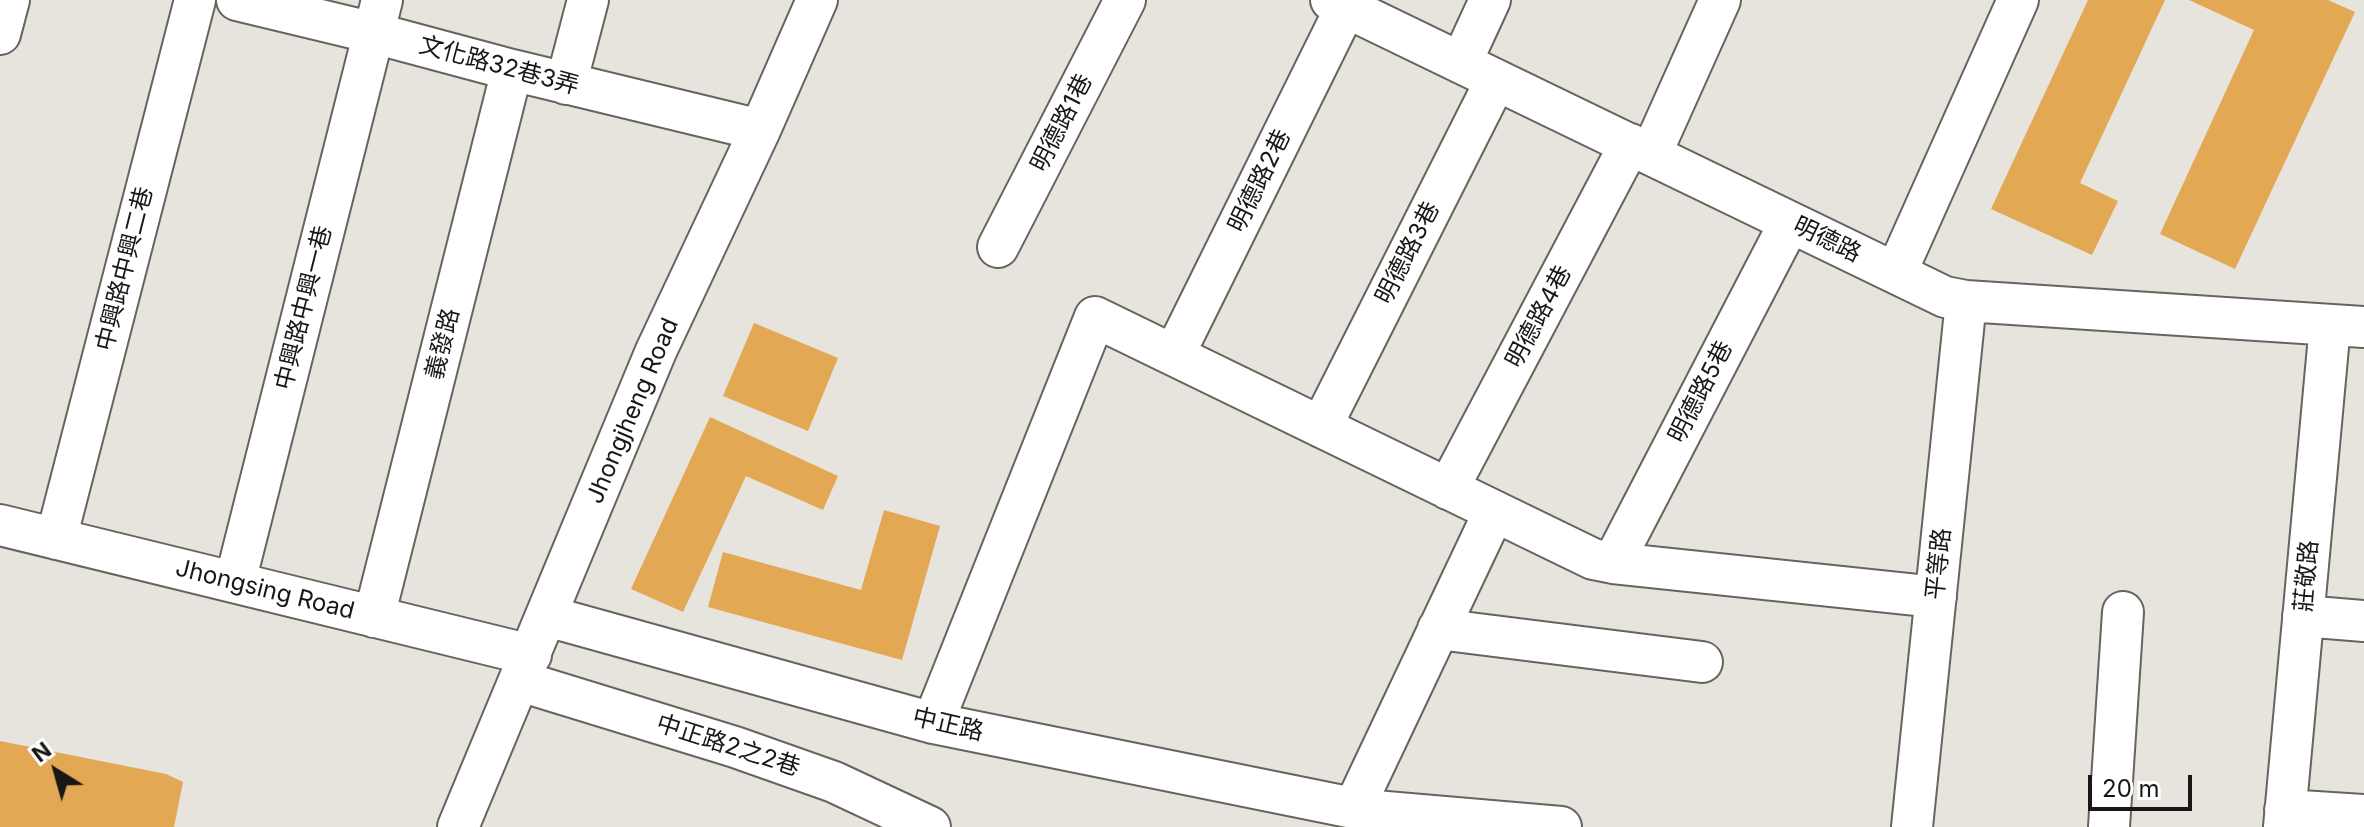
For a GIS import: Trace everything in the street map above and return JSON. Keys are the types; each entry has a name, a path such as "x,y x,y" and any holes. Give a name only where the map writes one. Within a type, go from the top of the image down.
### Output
{"street":[{"path":"0,34 9,0"},
{"name":"中興路中興二巷","path":"56,539 195,0"},
{"name":"文化路32巷3弄","path":"237,0 378,16 512,70 760,130"},
{"path":"566,84 588,0"},
{"name":"Jhongjheng Road","path":"458,827 656,351 817,0"},
{"name":"明德路1巷","path":"998,247 1125,0"},
{"path":"1461,63 1490,0"},
{"name":"明德路4巷","path":"1448,489 1640,149 1720,0"},
{"path":"1896,273 2018,0"},
{"name":"明德路","path":"1339,4 1945,297 1966,301 2347,326"},
{"name":"明德路2巷","path":"1174,355 1339,4"},
{"name":"中興路中興一巷","path":"235,582 378,16"},
{"name":"義發路","path":"374,617 512,70"},
{"name":"明德路3巷","path":"1321,427 1496,80"},
{"name":"明德路5巷","path":"1613,563 1790,222"},
{"name":"平等路","path":"1912,827 1966,301"},
{"path":"933,723 1095,317 1593,559 1936,597"},
{"name":"莊敬路","path":"2284,818 2303,616 2347,326"},
{"path":"1354,808 1494,512"},
{"name":"Jhongsing Road","path":"0,526 374,617 525,668"},
{"path":"2109,827 2123,612"},
{"name":"中正路","path":"547,616 933,723 1354,808 1561,827"},
{"path":"2303,616 2364,621"},
{"path":"1438,629 1702,662"},
{"name":"中正路2之2巷","path":"525,668 820,777 930,827"},
{"path":"2284,818 2364,815"}],"building":[{"path":"2088,0 2165,0 2080,183 2118,201 2092,255 1991,209"},
{"path":"2189,0 2328,0 2355,12 2235,269 2160,234 2254,30"},
{"path":"754,323 838,358 808,431 723,396"},
{"path":"710,417 838,476 823,510 746,476 683,612 631,589"},
{"path":"884,510 940,526 902,660 708,607 723,552 861,590"},
{"path":"0,741 166,774 183,782 174,827 0,827"}]}
